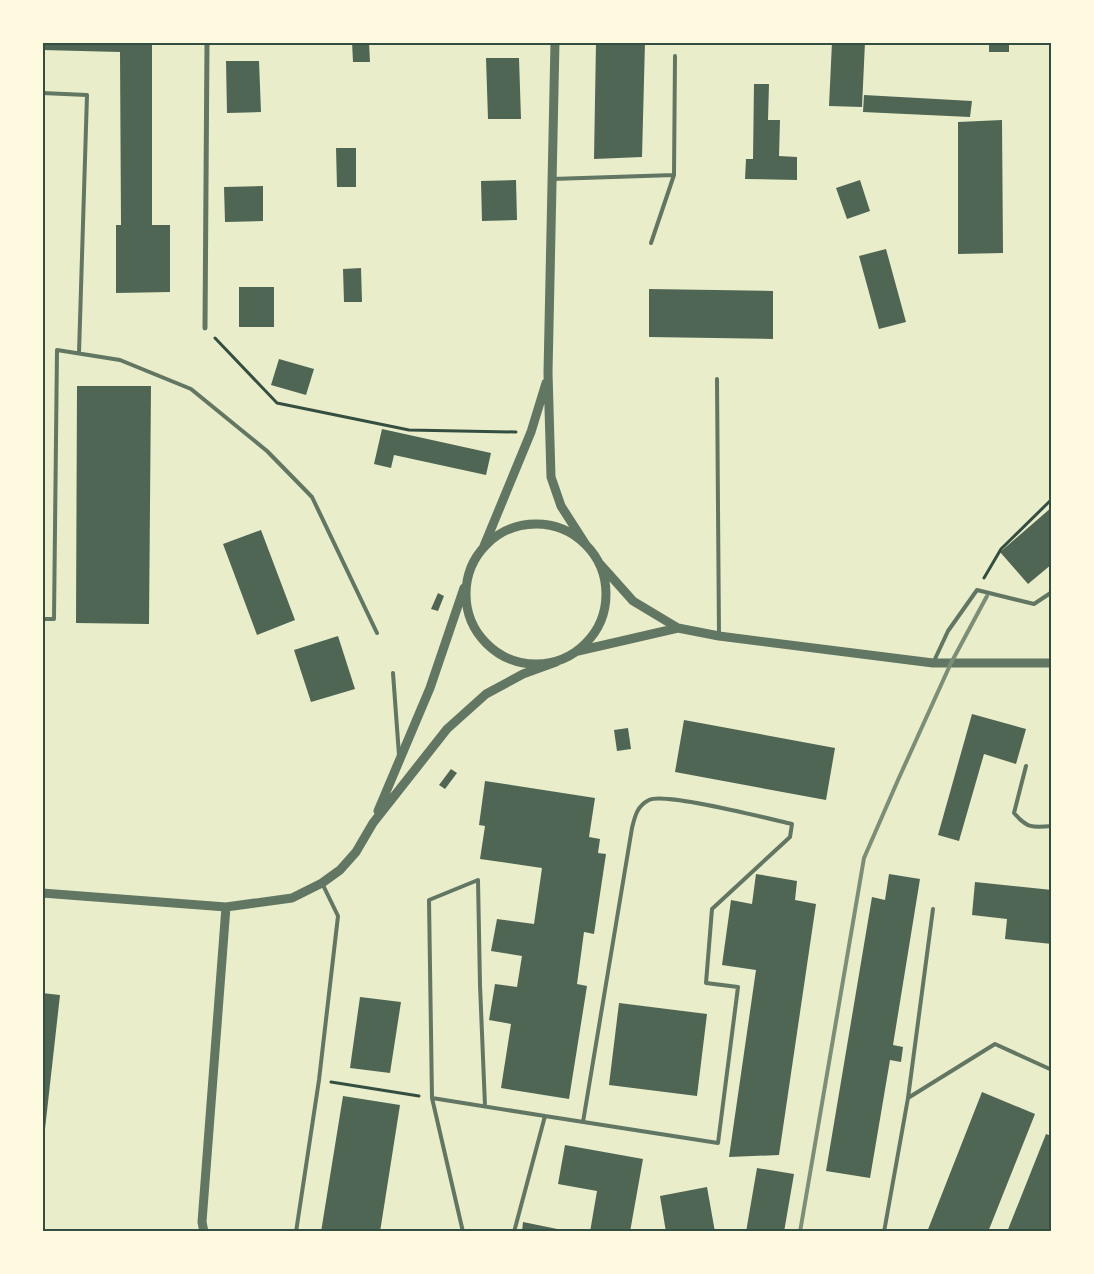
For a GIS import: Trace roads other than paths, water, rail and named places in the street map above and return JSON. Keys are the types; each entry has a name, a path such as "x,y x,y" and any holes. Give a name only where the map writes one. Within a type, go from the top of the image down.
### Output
{"street":[{"path":"205,328 207,42"},
{"path":"555,42 548,373 551,477 561,506 600,564 633,601 678,628 719,636 933,663 1052,664"},
{"path":"42,893 226,907 292,898 322,883 340,870 356,852 373,823 400,760 430,688 472,566 484,547 531,432 548,373"},
{"path":"484,547 502,533 523,525 546,525 568,531 586,545"},
{"path":"578,651 595,634 605,612 606,588 600,564"},
{"path":"472,566 466,588 468,611 477,632 492,648 512,660 534,665 556,662"},
{"path":"373,823 447,729 486,694 523,674 556,662 578,651 678,628"},
{"path":"204,1232 202,1222 226,907"}],"lane":[{"path":"651,243 674,175 675,56"},
{"path":"42,93 87,95 79,353"},
{"path":"552,179 674,175"},
{"path":"42,619 54,619 57,350 120,360 191,389 267,451 312,497 377,633"},
{"path":"717,379 719,636"},
{"path":"933,663 948,631 977,590 1034,604 1052,592"},
{"path":"393,673 400,760"},
{"path":"1026,766 1014,813 1023,824 1036,828 1052,826"},
{"path":"432,1098 485,1106 545,1116 583,1122 718,1143 738,987 706,984 712,909 790,837 792,824 673,798 650,799 638,809 632,828 583,1122"},
{"path":"463,1232 432,1098 429,900 478,880 485,1106"},
{"path":"296,1232 319,1080 338,916 322,883"},
{"path":"884,1232 908,1098 933,908"},
{"path":"908,1098 995,1044 1052,1070"},
{"path":"514,1232 545,1116"}],"railway":[{"path":"800,1232 864,858 951,663 987,596"}]}
